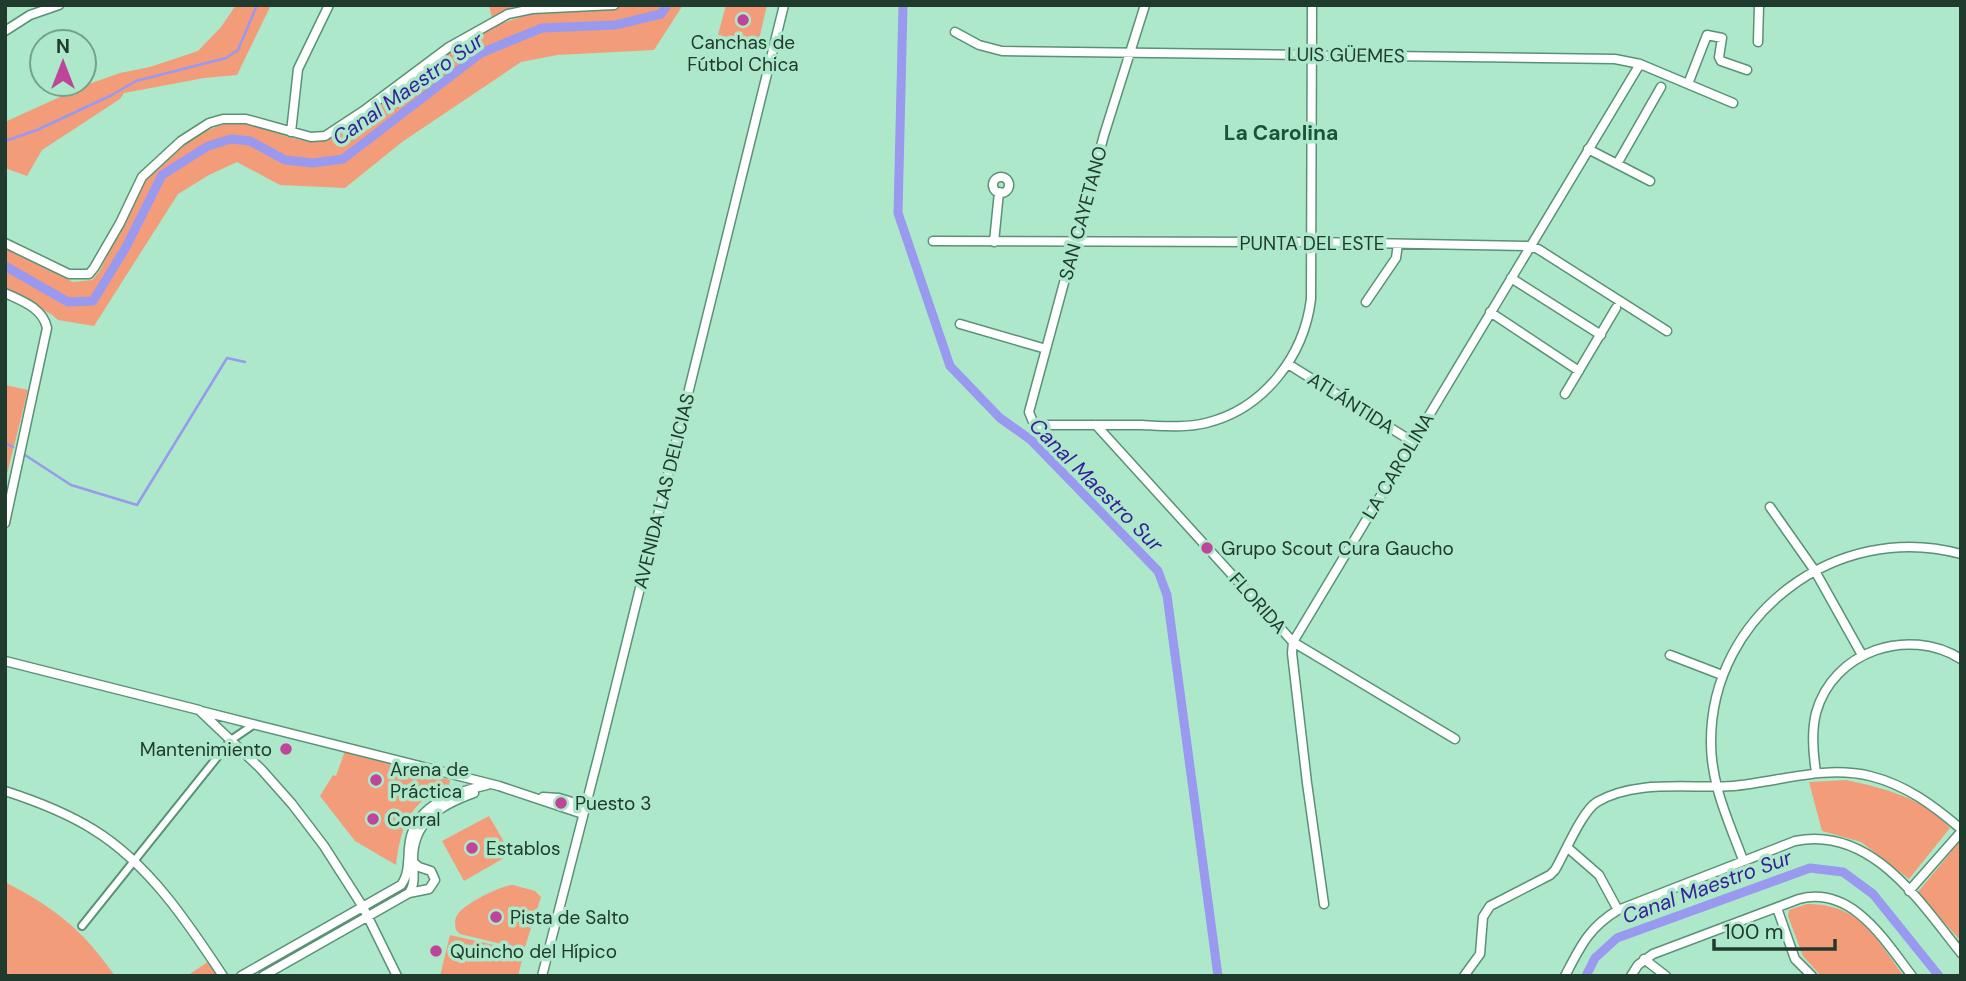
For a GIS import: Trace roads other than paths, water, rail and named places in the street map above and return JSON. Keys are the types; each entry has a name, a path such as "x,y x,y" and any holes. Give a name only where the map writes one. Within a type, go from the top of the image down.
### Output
{"street":[{"path":"27,5 30,15"},
{"path":"5,31 30,15 59,5"},
{"path":"291,132 298,69 329,5"},
{"path":"5,243 69,274 89,274 108,245 146,172 209,123 235,118 255,120 311,137 331,133 449,47 508,14 532,9 614,5"},
{"name":"AVENIDA LAS DELICIAS","path":"542,976 784,5"},
{"name":"SAN CAYETANO","path":"1096,425 1039,425 1033,422 1029,412 1074,242 1145,5"},
{"path":"1096,425 1177,426 1216,420 1252,401 1288,364 1300,344 1309,316 1313,243 1312,5"},
{"path":"1758,42 1759,5"},
{"name":"LUIS GÜEMES","path":"955,32 979,45 1002,51 1615,58 1640,64 1733,103"},
{"path":"1688,84 1707,35 1723,38 1718,57 1721,61 1747,70"},
{"name":"LA CAROLINA","path":"1293,642 1640,64"},
{"path":"1617,164 1661,87"},
{"path":"1588,149 1650,181"},
{"path":"994,242 999,192"},
{"name":"PUNTA DEL ESTE","path":"933,242 1529,246 1538,249 1667,331"},
{"path":"1366,302 1396,258 1398,244"},
{"path":"1511,278 1601,335"},
{"path":"5,293 35,309 46,323 5,523"},
{"path":"1565,394 1616,308"},
{"path":"1490,312 1579,371"},
{"path":"960,324 1046,349"},
{"name":"ATLÁNTIDA","path":"1288,364 1413,442"},
{"name":"FLORIDA","path":"1096,425 1293,642 1455,740"},
{"path":"1770,507 1815,571 1862,655"},
{"path":"1743,860 1716,786 1712,762 1711,730 1722,675 1734,649 1768,606 1789,586 1815,571 1853,556 1898,547 1936,548 1961,554"},
{"path":"1293,642 1307,783 1324,904"},
{"path":"1816,772 1812,740 1817,712 1828,687 1844,669 1862,655 1885,647 1921,643 1961,659"},
{"path":"1670,654 1722,675"},
{"path":"5,661 533,796 559,798 584,810"},
{"path":"199,710 292,804 324,846 369,917 397,976"},
{"path":"82,926 231,740 253,725"},
{"path":"1464,976 1480,954 1481,924 1486,911 1495,902 1550,875 1591,807 1609,797 1642,789 1749,784 1816,772 1843,772 1884,780 1930,802 1961,830 1909,891"},
{"path":"403,882 416,836 428,817 446,804 494,785"},
{"path":"5,791 70,817 96,831 133,860 177,909 223,976"},
{"path":"1565,976 1588,934 1618,909 1743,860 1795,841 1812,838 1851,845 1867,853 1909,891 1961,953"},
{"path":"1568,848 1599,875 1618,909"},
{"path":"410,860 421,890"},
{"path":"241,976 363,907 415,874 433,873 435,880 429,889 409,893 263,976"},
{"path":"409,893 415,874"},
{"path":"1631,976 1644,959 1799,899 1816,897 1836,901 1870,922 1912,976"},
{"path":"1777,908 1795,959 1812,976"},
{"path":"1644,959 1666,976"}],"waterway":[{"path":"5,141 37,130 136,81 226,58 238,50 257,5"},
{"name":"Canal Maestro Sur","path":"5,266 68,302 93,301 126,247 162,175 208,146 231,139 250,141 285,160 313,163 343,159 481,53 542,28 615,25 661,14 667,5"},
{"name":"Canal Maestro Sur","path":"903,5 898,213 950,366 1000,418 1031,440 1158,571 1167,595 1218,976"},
{"path":"25,455 71,485 137,505 227,358 245,362"},
{"path":"5,443 13,447"},
{"name":"Canal Maestro Sur","path":"1586,976 1595,958 1617,938 1810,868 1843,872 1873,894 1939,976"}],"place":[{"name":"Canchas de Fútbol Chica","path":"743,20"},
{"name":"Grupo Scout Cura Gaucho","path":"1207,548"},
{"name":"Mantenimiento","path":"286,749"},
{"name":"Arena de Práctica","path":"376,780"},
{"name":"Puesto 3","path":"561,803"},
{"name":"Corral","path":"373,819"},
{"name":"Establos","path":"472,848"},
{"name":"Pista de Salto","path":"496,917"},
{"name":"Quincho del Hípico","path":"436,951"}],"district":[{"name":"La Carolina","path":"1281,133"}]}
